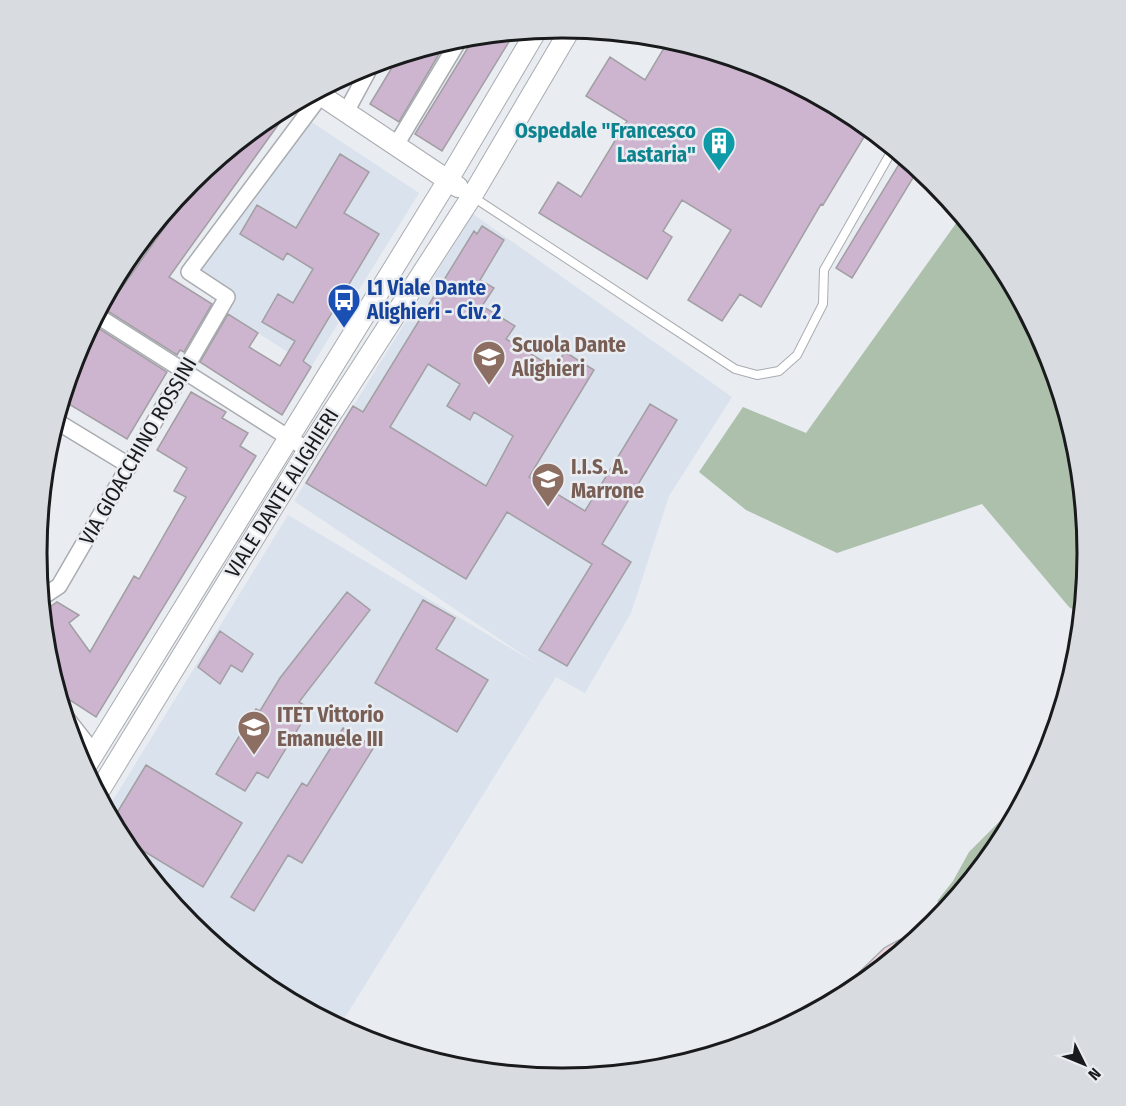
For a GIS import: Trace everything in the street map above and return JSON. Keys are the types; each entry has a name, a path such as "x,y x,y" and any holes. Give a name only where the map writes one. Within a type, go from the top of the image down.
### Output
{"street":[{"name":"VIALE DANTE ALIGHIERI","path":"99,764 308,450 472,196 566,38"},
{"name":"VIALE DANTE ALIGHIERI","path":"99,764 288,437 448,180 532,39"},
{"path":"396,145 454,49"},
{"path":"346,112 365,78"},
{"path":"324,97 472,196"},
{"name":"VIA GIOACCHINO ROSSINI","path":"49,592 59,586 227,297 189,272 310,104"},
{"path":"104,320 308,450"},
{"path":"64,425 129,466"},
{"path":"84,744 99,764"}],"lane":[{"path":"472,196 735,369 757,375 779,371 797,355 823,304 824,270 890,154"}],"shaded area":[{"path":"310,121 419,193 311,367 222,310 229,297 192,271"},
{"path":"473,214 732,397 669,496 631,613 585,693 556,677 344,1019 277,982 223,941 198,918 154,867 112,802 288,515 540,666 294,501"}],"green space":[{"path":"958,221 992,267 1025,325 1051,387 1061,420 1069,452 1077,519 1075,611 1069,607 982,504 837,553 746,510 699,472 743,407 806,433"},
{"path":"1010,809 972,867 936,909 938,900 953,881 969,852"}],"building":[{"path":"510,41 442,151 415,134 469,46"},
{"name":"Ospedale \"Francesco Lastaria\"","path":"665,47 696,55 729,65 791,91 865,135 823,205 821,204 761,307 740,294 722,321 688,300 731,230 682,200 663,231 672,237 647,279 539,213 558,182 581,197 627,121 586,96 610,57 645,80"},
{"path":"439,54 399,122 370,104 393,67"},
{"path":"280,122 169,277 212,304 184,352 180,350 177,355 108,311 119,291 173,215 198,188 249,144"},
{"path":"340,154 369,172 344,213 379,234 303,361 311,367 282,415 200,362 228,314 258,333 249,347 280,366 295,341 262,322 278,294 293,303 313,269 287,253 283,260 240,234 257,205 296,228"},
{"path":"900,163 914,176 852,278 836,268"},
{"path":"482,226 504,240 480,280 494,288 482,306 515,326 506,339 554,368 565,352 594,370 529,477 585,511 650,404 677,420 602,544 631,562 567,666 539,650 592,564 507,512 466,579 306,483 353,406 363,412 474,231 477,234","holes":["428,364 460,384 447,406 470,420 474,412 513,436 486,486 390,427"]},
{"path":"99,329 167,372 127,439 70,405"},
{"path":"191,392 226,412 222,418 248,433 240,446 256,456 96,717 69,700 57,654 51,606 57,602 79,615 69,623 90,652 134,576 139,579 186,497 174,491 187,468 157,450"},
{"path":"347,592 370,610 299,702 310,709 268,778 257,772 245,791 216,774 256,709 260,711 280,678"},
{"path":"423,600 455,618 436,649 488,680 457,732 375,683"},
{"path":"220,631 253,654 242,672 231,665 220,684 198,667"},
{"path":"343,728 374,747 302,863 288,855 254,911 231,897 302,783 307,786"},
{"path":"146,765 242,823 203,887 142,850 118,812"}],"place":[{"name":"Ospedale \"Francesco Lastaria\"","path":"719,172"},
{"name":"L1 Viale Dante Alighieri - Civ. 2","path":"344,329"},
{"name":"Scuola Dante Alighieri","path":"489,386"},
{"name":"I.I.S. A. Marrone","path":"548,508"},
{"name":"ITET Vittorio Emanuele III","path":"254,756"}]}
